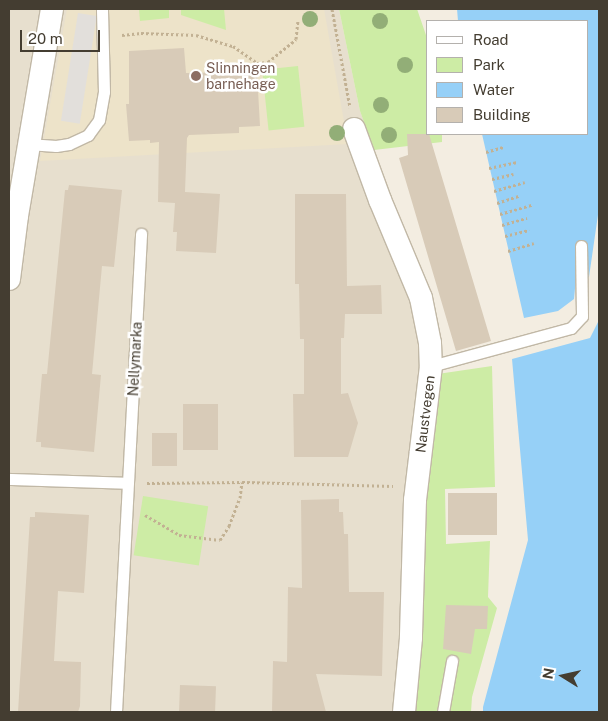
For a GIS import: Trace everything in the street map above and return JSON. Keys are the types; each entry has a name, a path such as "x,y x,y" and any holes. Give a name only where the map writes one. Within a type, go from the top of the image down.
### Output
{"street":[{"path":"9,279 28,144 52,9"},
{"name":"Naustvegen","path":"354,129 380,200 421,298 430,343 431,366 416,487 412,547 412,638 404,712"}],"lane":[{"path":"28,144 56,146 70,144 83,139 93,130 102,110 104,37 102,9"},
{"name":"Nellymarka","path":"116,712 142,234"},
{"path":"431,366 571,328 582,316 581,246"},
{"path":"9,479 127,483"},
{"path":"443,712 452,661"}],"path":[{"path":"332,9 354,129"},
{"path":"104,37 141,33 196,35 233,46 257,63 268,62 296,38 298,20"},
{"path":"486,152 503,147"},
{"path":"489,168 517,162"},
{"path":"492,179 513,174"},
{"path":"494,191 525,182"},
{"path":"497,203 520,196"},
{"path":"500,214 532,205"},
{"path":"502,225 527,218"},
{"path":"505,236 529,230"},
{"path":"508,251 534,243"},
{"path":"127,483 242,482 416,487"},
{"path":"126,502 179,536 220,540 229,526 240,498 242,482"}],"shaded area":[{"path":"9,9 339,9 360,111 430,299 394,712 9,712"},
{"name":"Slinningen barnehage","path":"67,9 324,9 348,144 40,161"},
{"path":"78,13 97,16 80,124 61,121"}],"green space":[{"path":"139,9 169,9 169,18 140,21"},
{"path":"181,9 224,9 226,30 181,15"},
{"path":"339,9 417,9 426,35 426,135 442,135 442,142 374,150 360,111"},
{"path":"298,66 304,127 269,130 262,70"},
{"path":"492,366 495,487 445,489 446,544 490,541 488,597 497,608 472,697 471,712 394,712 424,376"},
{"path":"143,496 208,506 199,566 134,555"}],"water":[{"path":"457,9 599,9 599,208 589,277 576,278 574,299 558,311 524,318 482,135 588,135 588,20 458,20"},
{"path":"599,320 599,712 483,712 528,540 512,359 590,338"}],"building":[{"path":"184,48 186,73 257,72 260,126 239,127 239,133 189,135 187,138 185,192 220,194 216,253 176,251 177,232 173,232 175,203 158,202 159,142 150,143 150,140 129,141 126,104 129,104 129,51"},
{"path":"407,134 429,135 491,341 456,351 399,158 408,155"},
{"path":"69,185 122,190 114,267 102,266 92,374 101,375 94,452 41,447 41,442 36,442 42,374 47,374 65,190 68,190"},
{"path":"295,194 346,194 347,286 381,285 382,314 345,314 344,338 341,338 341,394 348,393 358,423 348,457 294,457 293,394 304,394 304,339 300,339 299,284 295,284"},
{"path":"183,404 218,404 218,450 183,450"},
{"path":"152,433 177,433 177,466 152,466"},
{"path":"448,493 497,493 497,535 448,535"},
{"path":"339,499 339,512 343,512 344,534 348,534 349,592 384,592 382,676 316,674 326,712 272,712 273,661 287,662 288,587 302,588 301,500"},
{"path":"35,512 89,515 84,593 58,591 54,661 81,662 80,706 78,712 18,712 30,517 35,517"},
{"path":"446,605 488,606 487,629 475,629 471,654 443,649"},
{"path":"180,685 216,686 215,712 179,712"}],"place":[{"name":"Slinningen barnehage","path":"196,76"}]}
